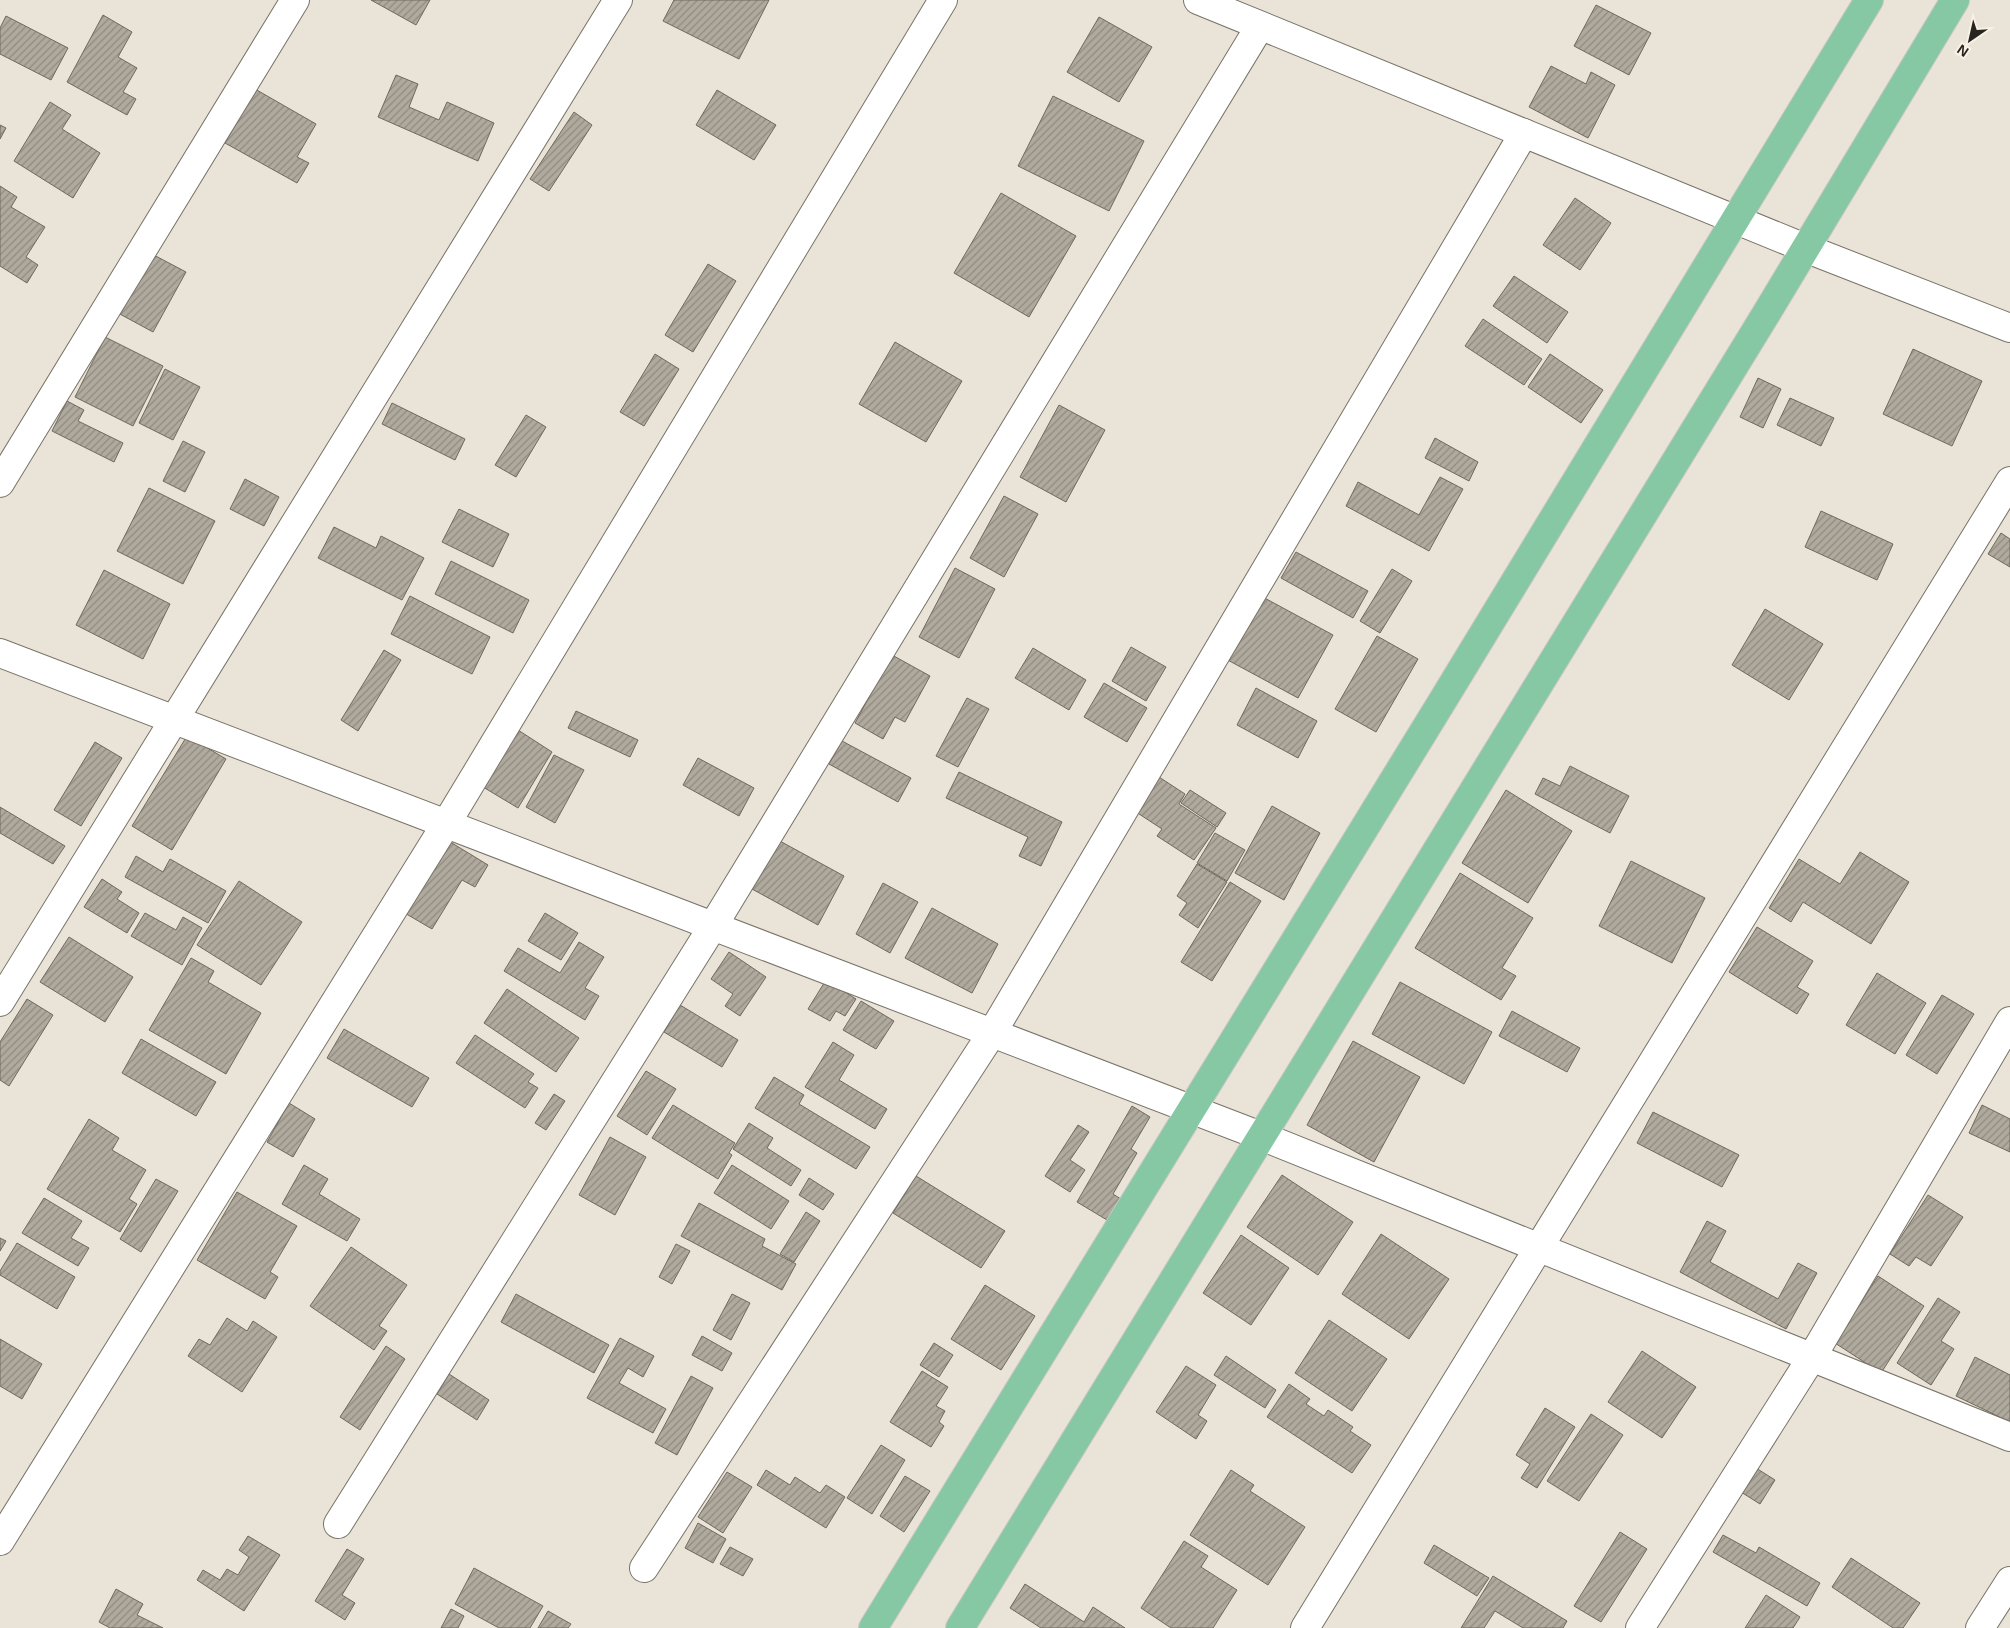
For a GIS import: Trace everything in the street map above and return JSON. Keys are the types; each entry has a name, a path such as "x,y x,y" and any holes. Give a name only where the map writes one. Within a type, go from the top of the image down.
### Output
{"main road":[{"path":"873,1628 1736,220 1868,0"},
{"path":"960,1628 1955,0"}],"street":[{"path":"0,483 295,0"},
{"path":"0,1002 618,0"},
{"path":"0,1541 446,824 943,0"},
{"path":"1198,0 1805,248 2010,328"},
{"path":"338,1524 713,926 1260,26"},
{"path":"644,1568 992,1033 1524,133"},
{"path":"1305,1628 2010,481"},
{"path":"0,653 1261,1136 2010,1437"},
{"path":"1640,1628 1812,1357 2010,1021"},
{"path":"1980,1628 2010,1581"}],"building":[{"path":"371,0 430,0 416,25"},
{"path":"674,0 769,0 739,59 663,21"},
{"path":"1596,5 1651,33 1629,75 1574,46"},
{"path":"103,15 132,32 118,57 137,68 123,92 136,99 127,115 67,82"},
{"path":"6,16 68,48 51,80 0,54 0,28"},
{"path":"1099,17 1152,47 1119,102 1067,72"},
{"path":"1551,66 1586,84 1591,72 1615,85 1588,138 1529,107"},
{"path":"396,75 418,84 409,107 439,120 447,102 494,123 478,161 378,117"},
{"path":"255,89 316,124 297,157 309,163 297,183 225,143"},
{"path":"717,90 776,125 754,160 696,125"},
{"path":"1053,96 1144,141 1109,211 1018,166"},
{"path":"50,102 71,115 62,129 100,153 73,198 14,161"},
{"path":"574,112 592,125 549,191 530,179"},
{"path":"0,125 6,128 0,139"},
{"path":"0,186 17,197 11,207 45,227 26,257 38,265 27,283 0,266"},
{"path":"1001,193 1076,236 1029,317 954,273"},
{"path":"1575,198 1611,223 1580,270 1543,245"},
{"path":"150,253 186,272 153,332 118,313"},
{"path":"708,264 736,281 693,352 665,335"},
{"path":"1514,276 1568,312 1547,343 1493,306"},
{"path":"1483,319 1542,359 1524,385 1465,346"},
{"path":"105,337 163,366 133,426 75,397"},
{"path":"895,342 962,381 926,442 859,404"},
{"path":"1913,349 1982,381 1952,446 1883,414"},
{"path":"655,354 679,369 644,426 620,412"},
{"path":"1550,354 1603,390 1581,423 1528,387"},
{"path":"165,369 200,387 173,440 139,423"},
{"path":"1758,378 1781,389 1763,428 1740,417"},
{"path":"1790,398 1834,418 1821,446 1777,425"},
{"path":"67,401 84,410 78,421 123,443 114,462 52,431"},
{"path":"392,403 465,439 455,460 382,424"},
{"path":"1059,405 1105,430 1066,502 1020,477"},
{"path":"526,415 546,427 516,477 495,465"},
{"path":"1435,438 1478,462 1469,481 1425,458"},
{"path":"183,441 205,452 185,492 163,481"},
{"path":"1440,477 1463,489 1429,551 1346,506 1358,482 1419,515"},
{"path":"245,479 279,497 264,526 230,509"},
{"path":"149,488 215,521 183,584 117,551"},
{"path":"1004,496 1038,514 1004,577 970,558"},
{"path":"459,509 509,534 493,567 442,542"},
{"path":"1821,511 1893,544 1877,580 1805,547"},
{"path":"334,527 376,548 381,536 424,558 402,600 318,558"},
{"path":"2001,533 2010,539 2010,567 1988,554"},
{"path":"1296,552 1368,591 1353,618 1281,578"},
{"path":"451,561 529,600 513,633 435,594"},
{"path":"955,568 995,589 959,658 919,637"},
{"path":"1392,569 1412,581 1380,633 1360,621"},
{"path":"104,570 170,604 143,659 76,625"},
{"path":"1259,595 1333,635 1298,698 1224,658"},
{"path":"410,596 490,637 472,674 391,634"},
{"path":"1765,609 1823,644 1789,700 1732,665"},
{"path":"1377,636 1418,659 1376,732 1335,709"},
{"path":"1131,647 1166,667 1146,701 1112,681"},
{"path":"1033,648 1086,680 1069,710 1015,678"},
{"path":"384,650 401,660 358,731 341,720"},
{"path":"892,655 930,676 905,722 895,717 883,739 855,723"},
{"path":"1104,683 1147,708 1127,742 1084,717"},
{"path":"1256,688 1317,721 1298,758 1237,725"},
{"path":"967,698 989,709 958,767 936,756"},
{"path":"576,711 638,740 630,757 568,728"},
{"path":"518,730 552,752 518,808 483,787"},
{"path":"187,736 226,759 172,850 132,826"},
{"path":"842,741 911,778 898,802 829,764"},
{"path":"95,742 122,758 81,826 54,810"},
{"path":"554,755 584,770 555,823 526,807"},
{"path":"698,758 754,788 739,816 683,785"},
{"path":"1570,766 1629,796 1610,833 1535,794 1543,778 1560,786"},
{"path":"959,772 1062,822 1041,866 1019,856 1028,837 946,798"},
{"path":"1159,777 1185,794 1179,804 1216,828 1194,860 1157,836 1162,829 1136,812"},
{"path":"1190,790 1226,813 1217,827 1181,803"},
{"path":"1506,790 1572,831 1528,903 1462,863"},
{"path":"1272,806 1320,833 1284,900 1235,873"},
{"path":"0,807 65,846 53,864 0,833"},
{"path":"1215,833 1245,850 1227,881 1197,863"},
{"path":"447,840 488,865 475,887 462,880 432,929 403,912"},
{"path":"778,840 844,876 818,925 752,889"},
{"path":"1860,852 1909,882 1871,944 1803,902 1791,922 1769,908 1799,859 1840,884"},
{"path":"136,856 163,872 170,859 226,891 208,923 125,877"},
{"path":"1631,861 1705,898 1672,963 1599,926"},
{"path":"1197,864 1227,882 1198,928 1179,915 1187,903 1177,896"},
{"path":"1460,873 1533,918 1502,968 1516,976 1501,1000 1415,948"},
{"path":"102,879 122,892 117,899 139,913 127,933 84,907"},
{"path":"239,881 302,922 261,985 197,945"},
{"path":"1230,882 1261,901 1212,981 1181,962"},
{"path":"883,883 918,902 890,953 856,934"},
{"path":"932,908 998,944 972,993 905,958"},
{"path":"145,913 176,930 183,917 202,928 182,965 131,936"},
{"path":"545,913 578,933 561,960 528,941"},
{"path":"1757,927 1813,961 1797,987 1809,994 1797,1014 1729,972"},
{"path":"69,937 133,977 105,1022 40,982"},
{"path":"579,942 604,957 585,988 599,996 585,1020 504,971 518,948 560,973"},
{"path":"729,952 766,977 740,1016 725,1006 733,994 711,979"},
{"path":"191,958 214,971 208,982 261,1013 226,1074 149,1030"},
{"path":"1877,973 1926,1003 1895,1054 1846,1025"},
{"path":"826,980 856,999 845,1016 836,1011 830,1021 808,1009"},
{"path":"1400,982 1492,1032 1464,1084 1372,1034"},
{"path":"507,989 579,1038 556,1072 484,1023"},
{"path":"1942,995 1974,1014 1937,1074 1906,1055"},
{"path":"27,999 53,1015 9,1086 0,1080 0,1042"},
{"path":"861,1001 894,1021 876,1049 843,1030"},
{"path":"680,1005 738,1040 722,1067 664,1032"},
{"path":"1512,1011 1580,1048 1567,1072 1499,1036"},
{"path":"344,1029 429,1078 412,1107 327,1058"},
{"path":"475,1035 534,1074 528,1082 538,1088 525,1108 456,1063"},
{"path":"141,1039 216,1082 196,1116 122,1073"},
{"path":"1353,1041 1420,1077 1374,1162 1307,1125"},
{"path":"833,1042 854,1055 839,1080 887,1109 875,1129 805,1087"},
{"path":"646,1071 676,1089 647,1135 617,1116"},
{"path":"774,1077 804,1095 799,1104 870,1147 856,1169 755,1108"},
{"path":"554,1094 565,1101 546,1130 535,1123"},
{"path":"289,1103 315,1119 293,1157 267,1142"},
{"path":"673,1105 735,1143 729,1153 732,1155 718,1179 652,1138"},
{"path":"1982,1105 2010,1119 2010,1152 1969,1133"},
{"path":"1132,1106 1150,1117 1131,1149 1137,1153 1113,1194 1124,1201 1112,1223 1077,1202"},
{"path":"1653,1112 1739,1155 1722,1187 1637,1143"},
{"path":"89,1119 119,1138 112,1150 146,1170 129,1199 137,1204 120,1232 47,1189"},
{"path":"749,1123 773,1138 767,1148 801,1170 791,1186 733,1149"},
{"path":"1078,1125 1089,1132 1070,1160 1085,1170 1070,1192 1045,1176"},
{"path":"610,1137 646,1157 615,1215 579,1195"},
{"path":"304,1165 328,1179 319,1194 360,1219 347,1241 282,1204"},
{"path":"732,1165 789,1201 771,1229 714,1193"},
{"path":"1282,1175 1353,1222 1318,1275 1247,1227"},
{"path":"916,1176 1005,1231 981,1268 893,1213"},
{"path":"809,1178 834,1194 823,1210 799,1195"},
{"path":"156,1179 178,1191 141,1252 120,1239"},
{"path":"237,1192 297,1226 270,1272 278,1277 265,1299 197,1260"},
{"path":"1928,1195 1963,1217 1931,1266 1916,1257 1909,1266 1890,1254"},
{"path":"44,1198 82,1221 71,1238 89,1248 78,1266 22,1233"},
{"path":"699,1203 765,1239 762,1246 796,1264 782,1290 681,1236"},
{"path":"806,1212 820,1221 794,1262 780,1254"},
{"path":"1707,1221 1726,1231 1710,1262 1778,1299 1798,1263 1817,1273 1786,1329 1680,1272"},
{"path":"1381,1234 1449,1279 1409,1339 1342,1294"},
{"path":"1241,1235 1289,1268 1251,1325 1203,1293"},
{"path":"0,1238 6,1241 0,1251"},
{"path":"17,1243 75,1277 57,1309 0,1275 0,1271"},
{"path":"676,1244 690,1251 672,1284 659,1277"},
{"path":"351,1247 407,1285 379,1326 387,1331 374,1350 310,1306"},
{"path":"1878,1276 1924,1306 1881,1373 1835,1343"},
{"path":"985,1285 1035,1316 1001,1370 951,1339"},
{"path":"516,1294 609,1345 594,1373 501,1322"},
{"path":"732,1294 750,1303 731,1340 713,1330"},
{"path":"1938,1298 1960,1312 1941,1341 1954,1349 1931,1385 1897,1363"},
{"path":"227,1318 247,1331 253,1321 277,1337 242,1392 188,1356 199,1339 210,1345"},
{"path":"1329,1320 1387,1359 1352,1411 1295,1373"},
{"path":"702,1336 732,1353 722,1371 692,1355"},
{"path":"620,1338 654,1356 643,1377 628,1368 619,1383 666,1409 653,1433 587,1398"},
{"path":"0,1339 42,1364 22,1399 0,1386"},
{"path":"934,1343 953,1355 939,1377 920,1365"},
{"path":"386,1346 405,1359 360,1430 340,1417"},
{"path":"1642,1351 1696,1387 1662,1438 1608,1402"},
{"path":"1226,1356 1276,1390 1265,1408 1214,1375"},
{"path":"1975,1357 2010,1375 2010,1422 1956,1396"},
{"path":"1186,1366 1216,1385 1198,1415 1207,1421 1196,1439 1156,1412"},
{"path":"922,1371 948,1387 936,1406 945,1411 939,1422 944,1426 931,1447 890,1422"},
{"path":"449,1374 489,1400 477,1420 437,1394"},
{"path":"691,1376 713,1388 677,1455 655,1443"},
{"path":"1289,1384 1310,1399 1306,1404 1324,1416 1328,1410 1353,1427 1350,1431 1371,1445 1352,1473 1267,1417"},
{"path":"1545,1408 1575,1427 1537,1488 1521,1478 1530,1464 1516,1455"},
{"path":"1591,1414 1623,1435 1579,1501 1547,1481"},
{"path":"881,1445 905,1460 872,1514 847,1498"},
{"path":"1756,1468 1775,1480 1760,1504 1741,1492"},
{"path":"766,1470 790,1485 795,1477 820,1493 826,1485 845,1497 826,1528 757,1485"},
{"path":"1231,1470 1254,1485 1250,1491 1305,1527 1268,1585 1190,1535"},
{"path":"727,1472 752,1487 723,1533 698,1517"},
{"path":"905,1476 930,1491 904,1532 880,1516"},
{"path":"698,1523 726,1539 713,1563 685,1548"},
{"path":"1620,1532 1647,1549 1601,1622 1574,1606"},
{"path":"1723,1535 1756,1553 1759,1547 1820,1583 1807,1606 1713,1552"},
{"path":"248,1536 280,1555 244,1611 197,1580 203,1570 220,1580 227,1569 238,1575 249,1557 239,1550"},
{"path":"1184,1541 1208,1556 1201,1567 1237,1590 1213,1628 1171,1628 1141,1608"},
{"path":"1434,1545 1489,1578 1477,1596 1424,1563"},
{"path":"730,1547 753,1559 743,1576 720,1564"},
{"path":"347,1549 364,1559 342,1595 355,1603 345,1620 315,1601"},
{"path":"1851,1558 1920,1603 1903,1628 1893,1628 1832,1587"},
{"path":"474,1568 543,1606 530,1628 499,1628 455,1604"},
{"path":"1493,1576 1567,1621 1563,1628 1523,1628 1495,1611 1484,1628 1461,1628"},
{"path":"1025,1584 1084,1622 1093,1607 1125,1628 1041,1628 1010,1608"},
{"path":"116,1589 143,1604 137,1615 163,1628 110,1628 99,1622"},
{"path":"1766,1595 1800,1617 1793,1628 1745,1628"},
{"path":"451,1609 464,1616 458,1628 441,1628"},
{"path":"548,1611 571,1624 568,1628 538,1628"}]}
